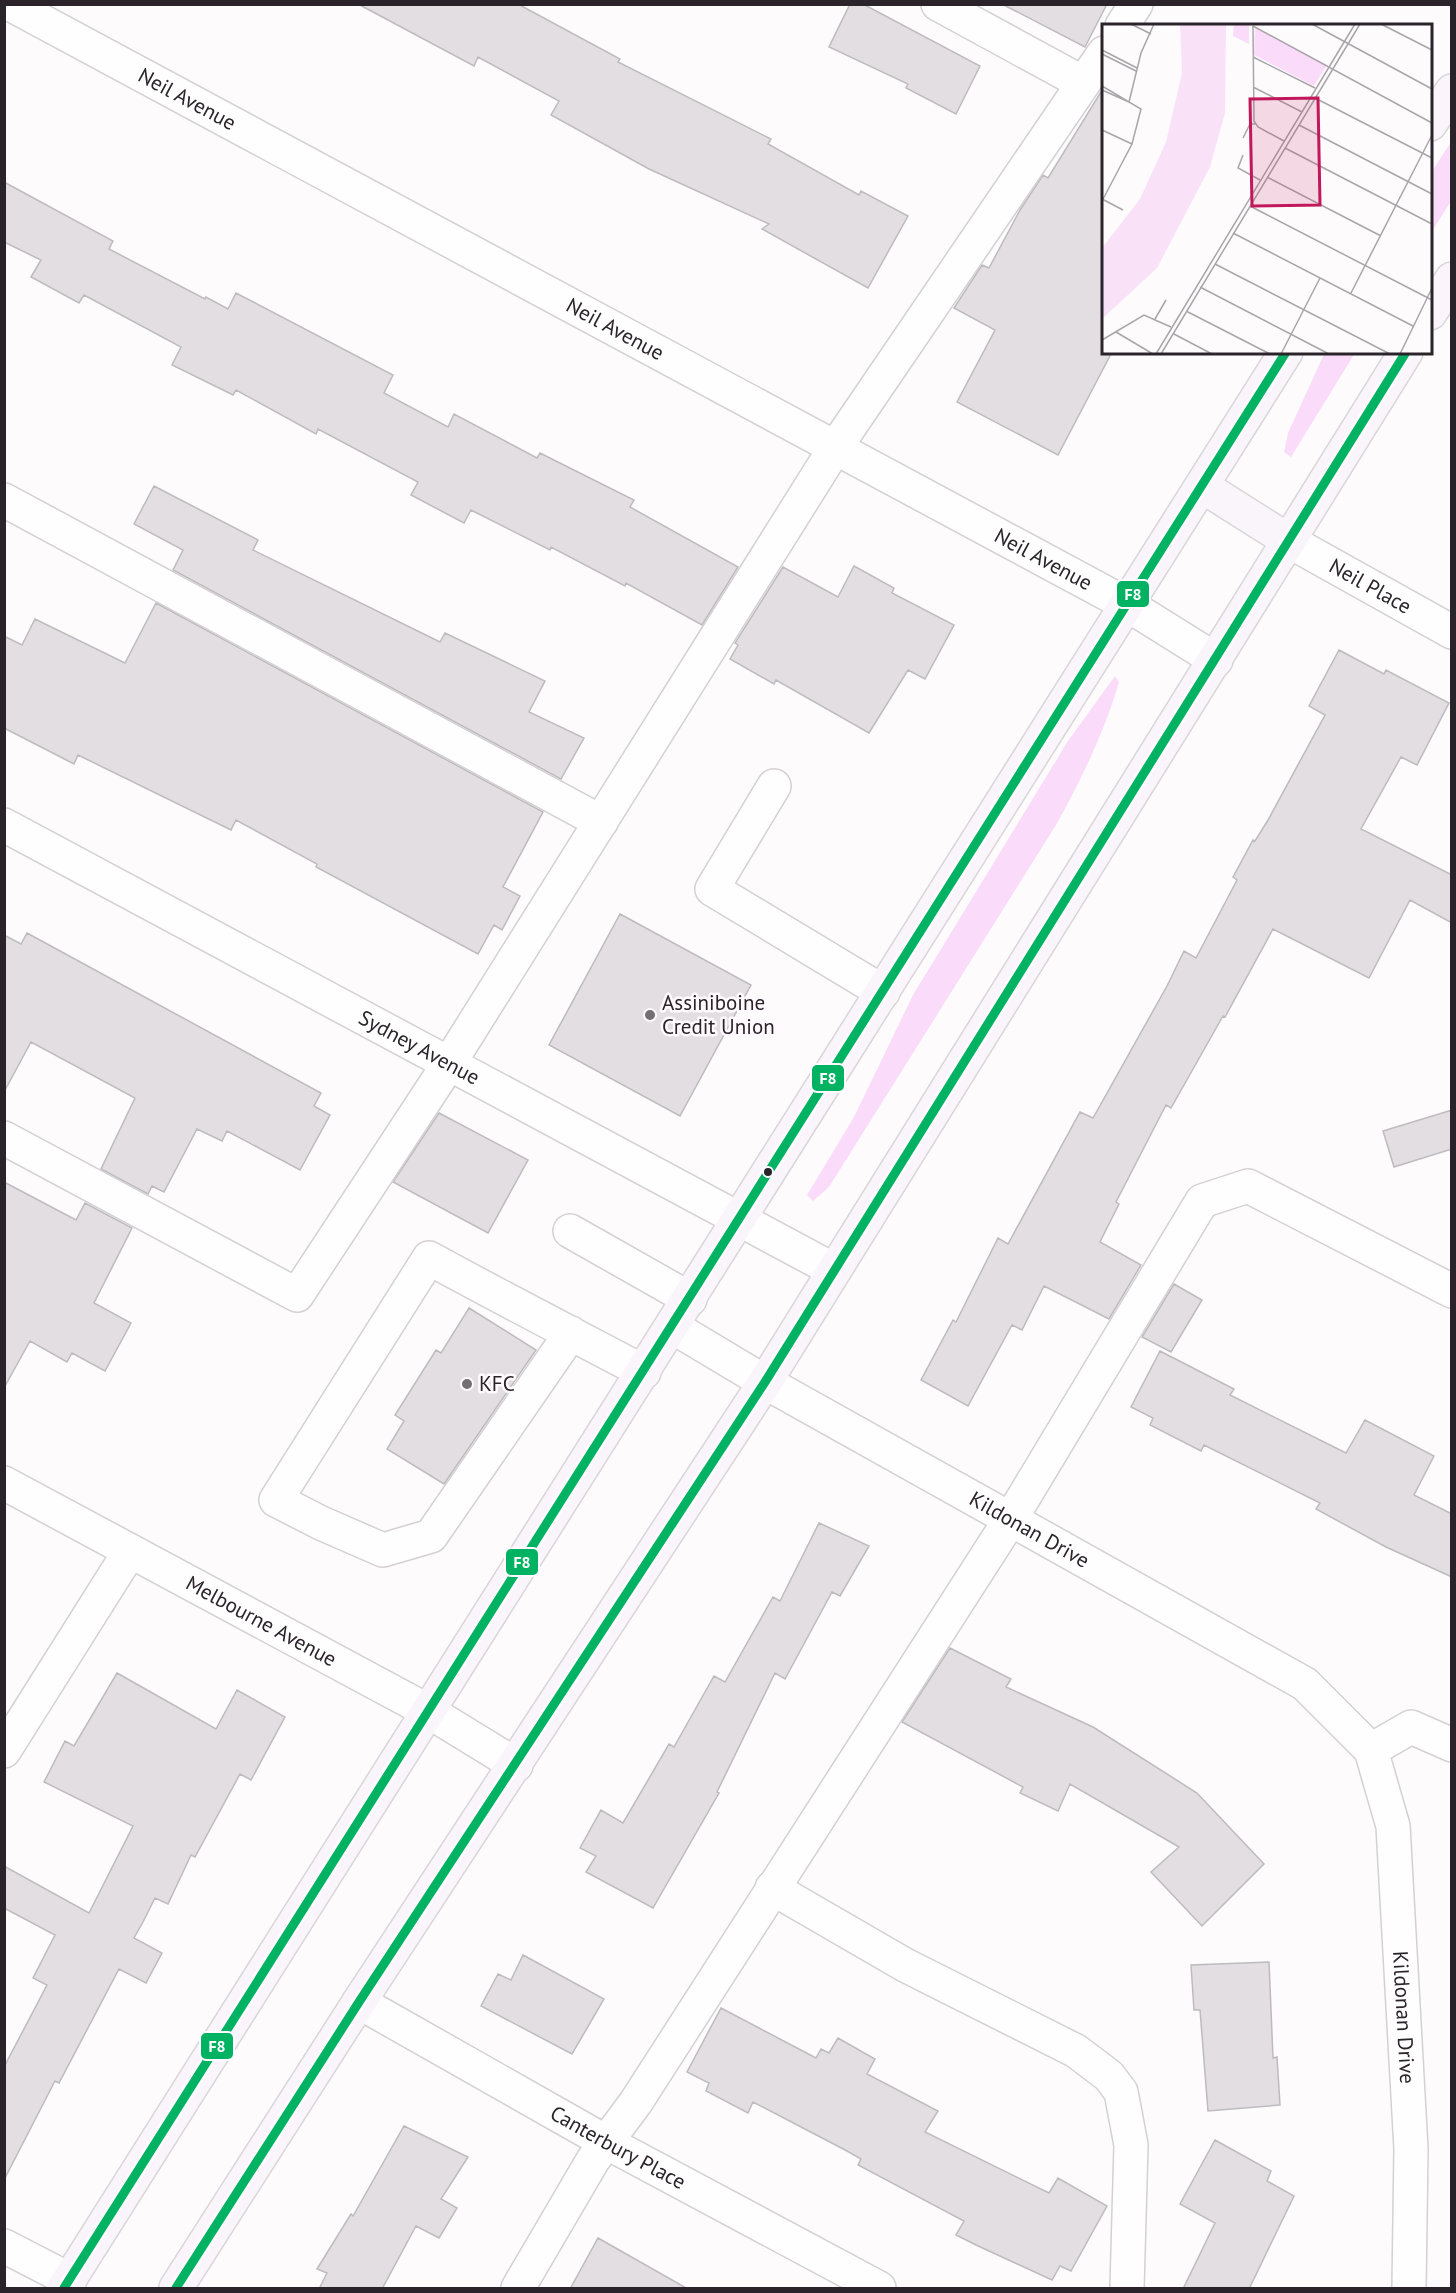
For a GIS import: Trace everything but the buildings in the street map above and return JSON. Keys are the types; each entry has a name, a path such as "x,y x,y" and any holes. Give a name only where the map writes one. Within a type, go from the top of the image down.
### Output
{"main road":[{"path":"1432,122 1452,91"},
{"path":"1432,311 1452,279"},
{"path":"67,2284 673,1327 1285,354"},
{"path":"176,2289 359,2002 765,1382 832,1269 1216,660 1405,354"},
{"path":"1202,486 1289,541"}],"street":[{"name":"Neil Avenue","path":"10,4 1128,605 1216,660"},
{"path":"938,4 1083,83"},
{"path":"1123,24 1136,4"},
{"path":"4,1138 297,1295 448,1065 835,448 1102,56"},
{"path":"4,500 601,822"},
{"name":"Neil Place","path":"1289,541 1452,632"},
{"path":"774,786 712,890 883,992"},
{"name":"Sydney Avenue","path":"4,825 832,1269"},
{"path":"518,2289 592,2160 636,2102 1010,1520 1202,1201 1248,1186 1452,1291"},
{"path":"570,1231 690,1299"},
{"path":"571,1333 431,1536 383,1551 276,1500 429,1258 571,1333 644,1372"},
{"name":"Kildonan Drive","path":"673,1327 765,1382 1305,1684 1371,1750 1393,1826 1411,2149 1408,2289"},
{"name":"Melbourne Avenue","path":"4,1483 428,1711 516,1765"},
{"path":"4,1751 130,1551"},
{"path":"1371,1750 1411,1727 1452,1745"},
{"path":"772,1888 905,1965 1076,2051 1109,2076 1121,2092 1131,2145 1127,2289"},
{"name":"Canterbury Place","path":"359,2002 606,2142 879,2289"},
{"path":"4,2246 67,2284"}],"shaded area":[{"path":"1451,142 1451,201 1432,231 1432,171"},
{"path":"1324,354 1354,354 1291,457 1284,452 1288,433"},
{"path":"1115,676 1119,682 1099,737 1056,825 829,1187 813,1201 807,1195 854,1117 913,995 1068,741"}],"transit line":[{"name":"F8","path":"64,2288 1285,354"},
{"name":"F8","path":"176,2288 359,2002 765,1382 1405,354"}],"place":[{"name":"Assiniboine Credit Union","path":"650,1015"},
{"name":"KFC","path":"467,1384"}]}
